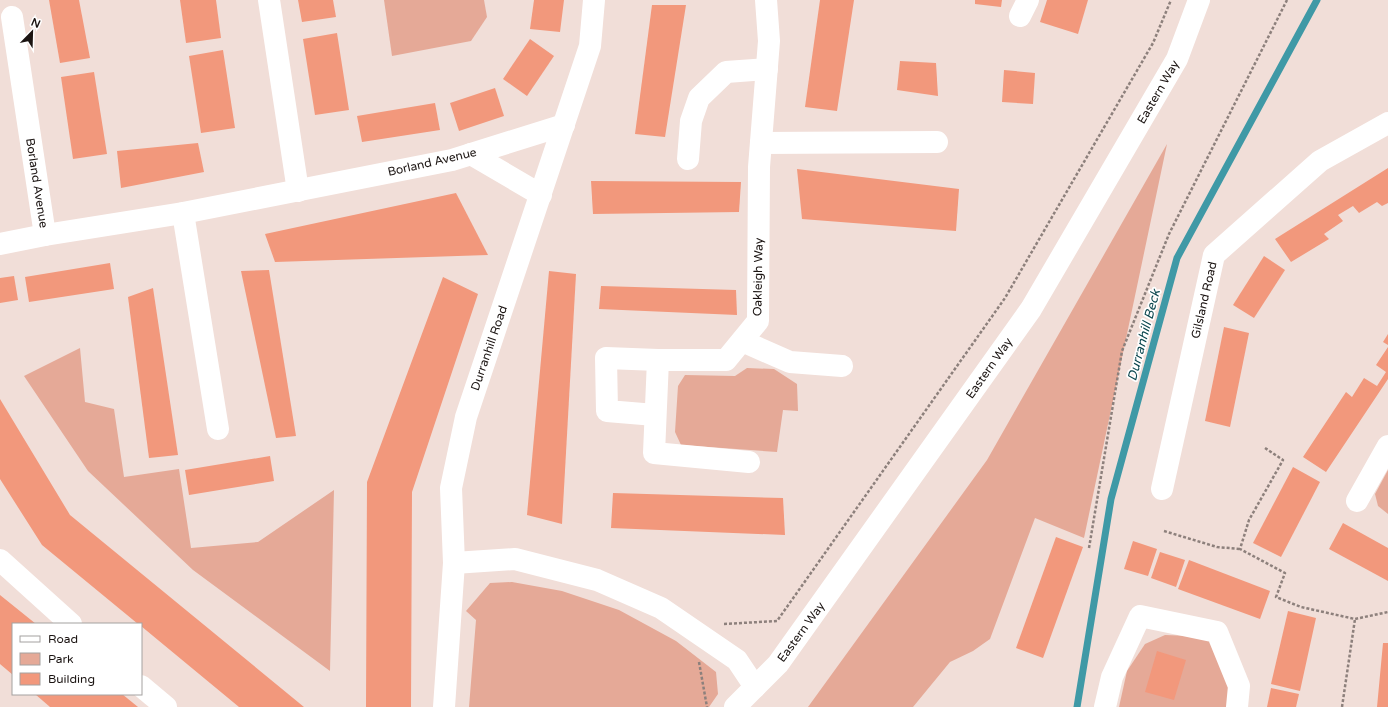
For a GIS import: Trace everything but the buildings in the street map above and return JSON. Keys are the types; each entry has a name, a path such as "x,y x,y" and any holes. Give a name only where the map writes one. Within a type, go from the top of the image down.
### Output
{"street":[{"path":"269,0 298,191"},
{"name":"Durranhill Road","path":"444,707 454,563 451,488 466,417 590,46 594,0"},
{"name":"Oakleigh Way","path":"655,415 607,411 606,358 726,360 758,321 760,167 769,41 766,0"},
{"name":"Eastern Way","path":"735,707 778,664 1031,309 1177,59 1199,0"},
{"name":"Borland Avenue","path":"12,17 45,234 183,214 452,160 564,125"},
{"path":"688,159 691,121 699,98 726,72 767,69"},
{"name":"Gilsland Road","path":"1162,489 1214,255 1320,161 1388,123"},
{"path":"761,143 937,142"},
{"path":"471,154 541,195"},
{"path":"183,214 218,429"},
{"path":"0,244 45,234"},
{"path":"742,341 790,362 842,366"},
{"path":"658,360 654,453 749,462"},
{"path":"1357,501 1388,446"},
{"path":"454,563 515,559 597,580 661,608 736,660 756,686"},
{"path":"0,560 71,623"},
{"path":"1105,707 1112,677 1140,616 1217,632 1239,686 1237,707"},
{"path":"142,687 166,707"}],"path":[{"path":"707,707 697,651 720,624 778,621 1005,298 1153,43 1172,0"},
{"path":"1089,548 1122,351 1169,234 1287,0"},
{"path":"1240,549 1249,520 1283,460 1265,448"},
{"path":"1164,531 1217,547 1240,549 1285,573 1276,596 1301,607 1355,619 1388,612"},
{"path":"1342,707 1355,619"}],"green space":[{"path":"384,0 484,0 487,17 471,41 392,56"},
{"path":"1167,144 1084,538 1035,518 990,639 973,651 950,662 913,707 808,707 987,460"},
{"path":"80,348 85,402 114,409 124,477 179,469 191,548 258,542 334,490 330,671 193,570 88,471 24,376"},
{"path":"747,368 774,369 797,384 798,411 783,410 777,452 681,445 675,432 678,386 685,375 735,376"},
{"path":"1388,470 1388,514 1378,506 1375,494"},
{"path":"512,582 562,591 619,610 676,641 716,672 718,694 709,707 469,707 476,620 466,611 490,583"},
{"path":"1165,635 1192,636 1219,640 1234,707 1119,707 1127,671 1145,644"}],"waterway":[{"name":"Durranhill Beck","path":"1077,707 1111,499 1177,258 1317,0"}]}
